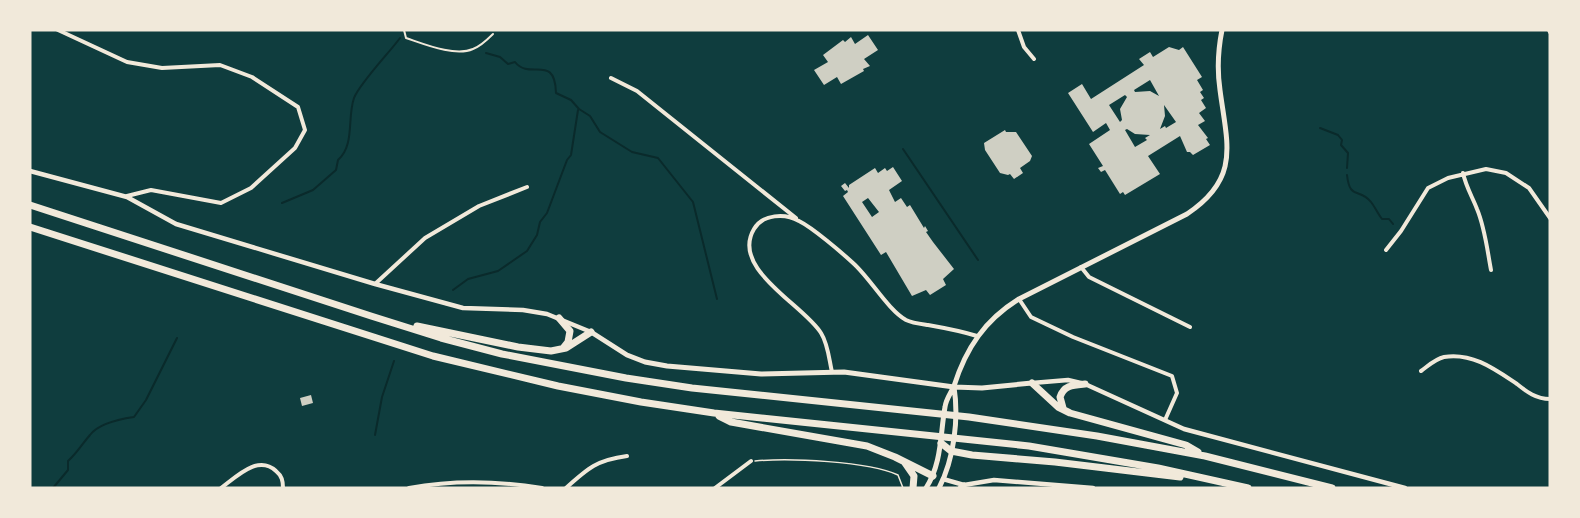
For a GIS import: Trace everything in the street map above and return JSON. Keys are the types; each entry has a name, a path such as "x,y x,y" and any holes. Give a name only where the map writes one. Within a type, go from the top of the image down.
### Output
{"highway":[{"path":"30,205 371,316 502,354 626,378 747,395 1011,422 1205,456 1332,488"},
{"path":"30,227 453,361 568,388 714,413 1029,446 1158,468 1248,488"},
{"path":"371,316 518,347 559,350 591,332"},
{"path":"559,318 567,326 570,337 565,346 559,350"},
{"path":"1032,383 1058,407 1070,413 1186,445 1205,456"},
{"path":"1070,413 1061,406 1061,393 1069,386 1084,384"},
{"path":"714,413 731,422 856,444 895,457 933,476"},
{"path":"941,443 972,455 1074,464 1224,482"},
{"path":"895,457 914,476 913,488"}],"main road":[{"path":"926,488 933,476 941,443 945,406 954,387 959,367 977,336 995,317 1019,299 1187,214 1214,190 1225,168 1228,143 1218,78 1218,52 1222,30"},
{"path":"591,332 627,355 656,364 761,374 856,373 954,387 982,388 1032,383"},
{"path":"939,488 952,447 956,407 954,387"},
{"path":"933,476 943,479"}],"street":[{"path":"58,30 127,62 162,68 220,65 252,77 298,107 305,130 295,148 251,188 221,203 151,190 127,197"},
{"path":"1018,30 1024,47 1034,59"},
{"path":"611,78 638,91 853,263 897,313 907,321 977,336"},
{"path":"1386,250 1428,188 1463,173 1486,169 1506,173 1529,188 1550,218"},
{"path":"30,171 127,197 176,224 375,284 463,308 524,310 559,318 591,332"},
{"path":"1463,173 1484,230 1491,270"},
{"path":"375,284 425,238 479,206 527,187"},
{"path":"799,221 785,216 776,216 760,222 751,235 752,257 766,280 820,331 827,344 832,372"},
{"path":"1081,267 1089,277 1190,327"},
{"path":"1019,299 1032,317 1073,337 1172,376 1177,393 1165,420"},
{"path":"1421,371 1444,357 1464,358 1481,362 1495,369 1534,396 1550,399"},
{"path":"1032,383 1068,380 1084,384 1165,420 1211,437 1404,488"},
{"path":"566,488 588,468 608,458 627,456"},
{"path":"715,488 751,461"},
{"path":"221,488 244,470 254,465 263,465 278,472 283,488"},
{"path":"943,479 962,486 977,486 994,480 1093,488"},
{"path":"409,488 461,483 501,483 542,488"}],"lane":[{"path":"404,30 406,38 443,50 471,50 493,34"}],"path":[{"path":"751,461 774,459 875,468 898,475 903,488"}],"building":[{"path":"868,35 878,50 864,59 870,66 841,84 837,77 824,85 814,70 828,62 823,55 843,40 845,42 851,37 855,44"},
{"path":"1169,47 1179,50 1183,47 1202,77 1197,80 1203,90 1200,92 1204,98 1201,100 1206,108 1199,113 1205,121 1198,125 1208,138 1206,139 1210,145 1193,155 1187,152 1180,136 1148,156 1160,174 1125,195 1123,192 1120,194 1105,170 1101,172 1098,168 1103,166 1089,144 1110,130 1106,123 1093,132 1068,93 1082,84 1091,99 1144,65 1139,59 1150,52 1153,57","holes":["1150,80 1159,96 1150,91 1135,92 1134,90","1125,95 1127,97 1120,109 1122,120 1120,122 1109,105","1164,105 1176,122 1160,129 1165,116","1125,130 1135,134 1150,135 1145,138 1147,140 1135,147"]},
{"path":"1005,130 1016,132 1032,156 1030,161 1020,168 1023,173 1014,179 1010,174 1000,173 985,150 984,143"},
{"path":"893,167 902,181 889,190 895,202 901,198 907,207 910,205 928,231 926,232 954,269 943,279 946,285 930,295 926,290 912,296 886,252 881,255 843,196 848,192 841,186 845,183 849,188 849,185 875,168 878,173 885,168 887,171","holes":["868,198 879,212 872,217 862,202"]},
{"path":"311,395 313,403 302,406 300,398"}],"waterway":[{"path":"282,203 313,190 336,170 338,160 347,147 354,98 368,76 400,38"},
{"path":"486,53 500,57 508,64 515,62 528,69 547,71 555,81 556,93 571,100 590,116 600,132 632,152 658,158 693,202 717,299"},
{"path":"453,290 468,279 498,271 527,251 537,235 540,222 547,213 571,155 578,110"},
{"path":"1320,128 1338,135 1342,140 1341,145 1348,153 1347,168"},
{"path":"903,149 978,260"},
{"path":"1347,175 1350,188 1367,198 1382,219 1389,219 1393,224"},
{"path":"53,488 68,470 68,461 94,431 110,422 134,417 146,400 177,338"},
{"path":"375,435 382,397 394,361"}]}
